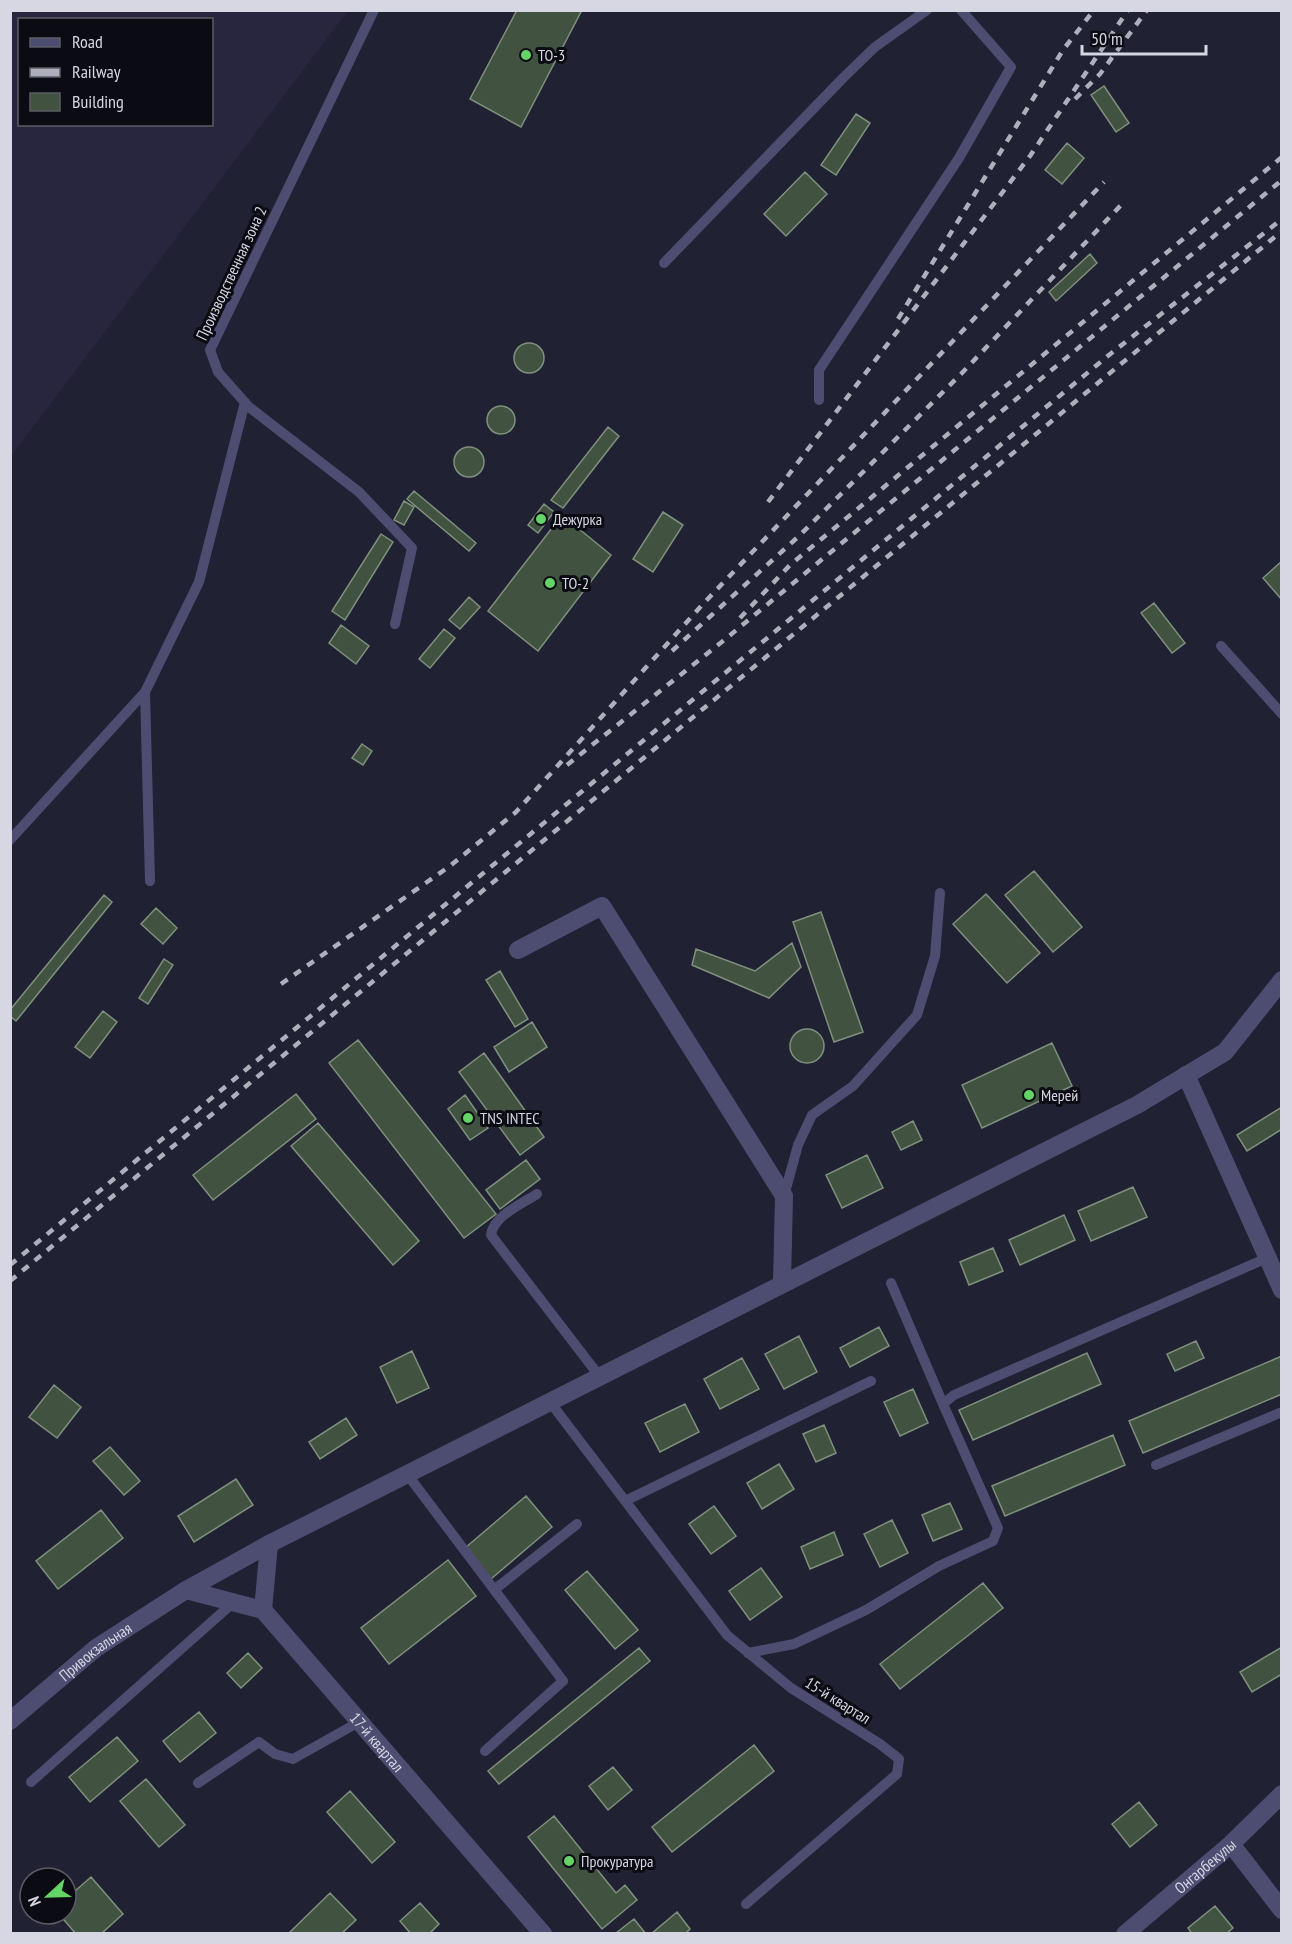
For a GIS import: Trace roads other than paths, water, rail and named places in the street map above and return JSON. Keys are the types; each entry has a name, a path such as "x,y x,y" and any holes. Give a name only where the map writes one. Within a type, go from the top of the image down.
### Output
{"street":[{"path":"518,950 602,906 783,1196 782,1284"},
{"name":"Привокзальная","path":"10,1721 96,1648 186,1590 269,1544 1137,1105 1225,1052 1281,980"},
{"path":"1186,1075 1281,1290"},
{"path":"186,1590 263,1610 269,1544"},
{"name":"17-й квартал","path":"263,1610 543,1934"},
{"name":"Онгарбекулы","path":"1125,1934 1231,1844 1281,1794"},
{"path":"1231,1844 1281,1910"}],"lane":[{"name":"Производственная зона 2","path":"374,10 210,350 218,372 245,402 359,492 412,548 395,624"},
{"path":"664,263 875,47 927,10"},
{"path":"819,400 819,370 959,158 1011,67 961,10"},
{"path":"10,840 145,692 199,582 245,402"},
{"path":"1221,646 1281,714"},
{"path":"145,692 150,881"},
{"path":"783,1196 798,1145 812,1115 853,1086 917,1015 935,956 940,893"},
{"path":"537,1194 498,1220 492,1228 491,1235 600,1377"},
{"path":"943,1404 954,1395 1267,1258"},
{"path":"748,1653 794,1644 866,1610 939,1566 993,1540 998,1528 891,1283"},
{"path":"625,1501 871,1381"},
{"name":"15-й квартал","path":"550,1402 727,1635 791,1688 880,1744 899,1760 897,1774 746,1904"},
{"path":"1156,1465 1281,1412"},
{"path":"407,1474 563,1681 485,1751"},
{"path":"494,1590 577,1524"},
{"path":"30,1782 234,1602"},
{"path":"198,1783 259,1742 275,1754 293,1759 359,1722"}],"railway":[{"path":"898,319 1063,50 1094,10"},
{"path":"768,502 1030,156 1128,10"},
{"path":"1075,99 1100,74 1147,10"},
{"path":"740,618 790,565 1282,157"},
{"path":"567,765 723,641 1282,180"},
{"path":"281,984 450,866 516,812 703,604 1104,182"},
{"path":"672,651 799,536 961,374 1123,203"},
{"path":"10,1265 1109,355 1282,219"},
{"path":"10,1281 1282,231"}],"place":[{"name":"ТО-3","path":"526,55"},
{"name":"Дежурка","path":"541,519"},
{"name":"ТО-2","path":"550,583"},
{"name":"Мерей","path":"1029,1095"},
{"name":"TNS INTEC","path":"468,1118"},
{"name":"Прокуратура","path":"569,1861"}]}
